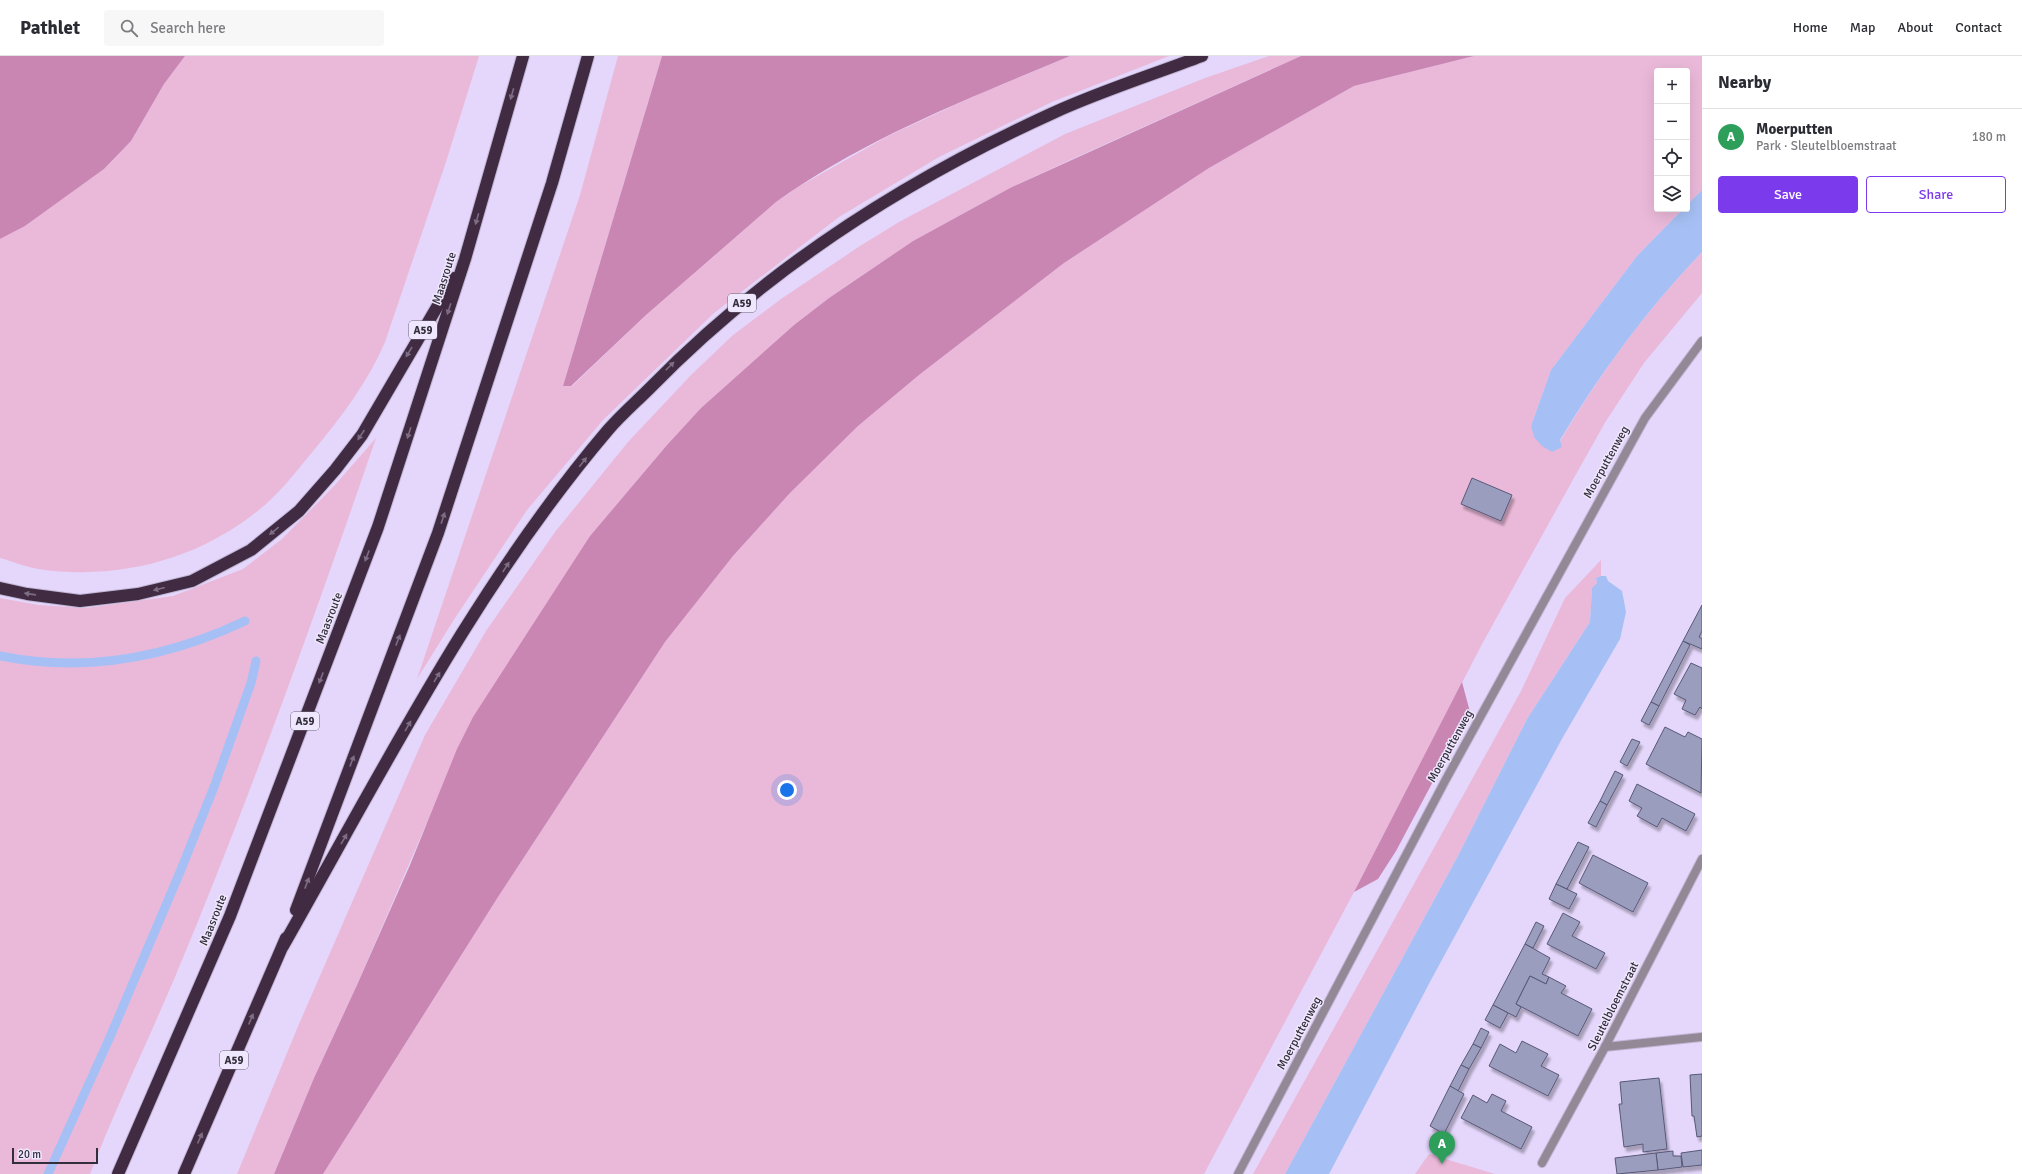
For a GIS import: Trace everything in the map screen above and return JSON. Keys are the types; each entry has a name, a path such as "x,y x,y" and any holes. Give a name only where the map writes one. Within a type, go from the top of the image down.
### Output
{"highway":[{"name":"Maasroute","path":"118,1174 230,916 378,527 465,259 523,56"},
{"name":"A59","path":"184,1174 283,946 438,533 552,183 588,56"},
{"name":"A59","path":"283,946 420,703 465,629 538,519 609,428 674,362 770,280 847,226 943,167 1055,112 1202,56"},
{"name":"A59","path":"0,588 27,594 80,601 138,594 192,581 251,550 298,511 335,470 362,435 465,259"}],"street":[{"name":"Moerputtenweg","path":"1238,1174 1445,781 1645,418 1702,341"},
{"name":"Sleutelbloemstraat","path":"1542,1163 1605,1047 1702,859"},
{"path":"1605,1047 1702,1037"}],"shaded area":[{"path":"0,56 185,56 164,84 131,141 104,169 25,226 0,239"},
{"path":"185,56 479,56 445,165 385,342 371,371 335,424 279,491 266,504 241,523 215,539 188,552 159,562 99,572 69,572 33,568 0,558 0,239 25,226 104,169 131,141 164,84"},
{"path":"618,56 662,56 563,386 572,386 646,315 776,202 798,187 888,136 970,98 1070,56 1169,56 1052,102 939,157 839,217 714,313 603,420 527,510 455,618 417,679 580,195"},
{"path":"662,56 1070,56 919,121 845,158 810,179 776,202 646,315 571,386 563,386"},
{"path":"1269,56 1301,56 1010,188 913,241 829,298 794,325 701,408 667,445 590,536 425,827 357,985 314,1078 274,1174 237,1174 299,1024 425,735 486,631 555,532 628,442 691,375 733,335 781,299 860,246 899,222 1065,134 1205,78"},
{"path":"1301,56 1474,56 1354,86 1209,168 1064,263 919,375 858,426 790,493 733,556 665,642 498,897 323,1174 274,1174 314,1078 410,865 457,749 473,717 590,536 667,445 701,408 794,325 829,298 913,241 1010,188"},
{"path":"1474,56 1702,56 1702,190 1690,202 1690,68 1654,68 1654,212 1680,212 1637,256 1551,370 1531,426 1562,447 1560,441 1608,366 1662,296 1702,252 1702,293 1644,363 1606,421 1481,646 1354,892 1204,1174 323,1174 498,897 665,642 733,556 790,493 858,426 919,375 1064,263 1209,168 1354,86"},
{"path":"376,438 305,641 229,844 175,977 110,1124 90,1174 0,1174 0,598 39,605 86,608 173,596 243,569 282,539 335,485"},
{"path":"1601,560 1601,576 1596,578 1597,583 1592,589 1590,622 1527,719 1459,854 1285,1174 1253,1174 1521,691 1565,598"},
{"path":"1462,682 1470,712 1396,851 1378,879 1354,892"},
{"path":"1429,1154 1495,1174 1415,1174"}],"water":[{"path":"1702,190 1702,252 1662,296 1608,366 1560,440 1562,447 1552,452 1542,446 1534,437 1531,426 1551,370 1637,256 1680,212 1690,212 1690,202"},
{"path":"1606,576 1608,581 1622,591 1626,612 1620,639 1563,737 1431,980 1329,1174 1285,1174 1459,854 1527,719 1590,622 1592,588 1597,583 1596,578"}],"building":[{"path":"1472,478 1512,495 1501,521 1461,504"},
{"path":"1702,605 1702,631 1699,637 1702,639 1702,649 1683,641"},
{"path":"1683,641 1690,645 1659,706 1651,702"},
{"path":"1691,663 1702,668 1702,709 1700,707 1695,715 1682,709 1686,700 1674,694"},
{"path":"1651,702 1659,706 1649,725 1641,721"},
{"path":"1665,727 1685,737 1688,732 1702,739 1701,793 1646,764"},
{"path":"1632,739 1640,742 1627,766 1620,762"},
{"path":"1615,771 1623,775 1607,805 1600,801"},
{"path":"1637,784 1695,814 1686,831 1662,818 1657,827 1637,816 1642,808 1629,801"},
{"path":"1600,801 1607,805 1596,827 1588,823"},
{"path":"1578,842 1589,847 1567,889 1556,884"},
{"path":"1593,855 1648,883 1633,912 1579,883"},
{"path":"1556,884 1577,894 1569,909 1549,899"},
{"path":"1563,913 1580,922 1572,936 1605,953 1596,969 1547,944"},
{"path":"1536,922 1544,926 1533,948 1525,944"},
{"path":"1525,944 1550,958 1542,974 1549,977 1546,984 1530,976 1516,1004 1521,1007 1516,1017 1493,1005"},
{"path":"1530,976 1546,984 1549,977 1566,986 1561,993 1592,1009 1578,1036 1516,1004"},
{"path":"1493,1005 1508,1013 1500,1028 1485,1020"},
{"path":"1481,1028 1489,1032 1481,1048 1473,1044"},
{"path":"1522,1041 1548,1054 1541,1066 1559,1075 1548,1096 1489,1066 1500,1044 1516,1053"},
{"path":"1473,1044 1481,1048 1469,1069 1461,1065"},
{"path":"1461,1065 1469,1069 1458,1091 1450,1086"},
{"path":"1702,1074 1702,1136 1697,1137 1694,1116 1692,1116 1690,1075"},
{"path":"1659,1078 1667,1149 1643,1152 1643,1144 1624,1147 1619,1104 1622,1104 1620,1082"},
{"path":"1450,1086 1464,1094 1444,1134 1430,1126"},
{"path":"1492,1094 1506,1101 1501,1111 1532,1127 1521,1149 1461,1118 1473,1095 1487,1103"},
{"path":"1702,1150 1702,1165 1683,1167 1681,1153"},
{"path":"1673,1151 1673,1156 1681,1156 1682,1167 1658,1170 1656,1153"},
{"path":"1656,1153 1658,1170 1617,1174 1615,1158"}],"waterway":[{"path":"0,656 32,661 63,663 125,659 156,653 186,644 216,634 245,621"},
{"path":"48,1174 110,1037 180,872 214,787 251,683 256,661"}],"place":[{"name":"Moerputten","path":"1442,1164"}]}
